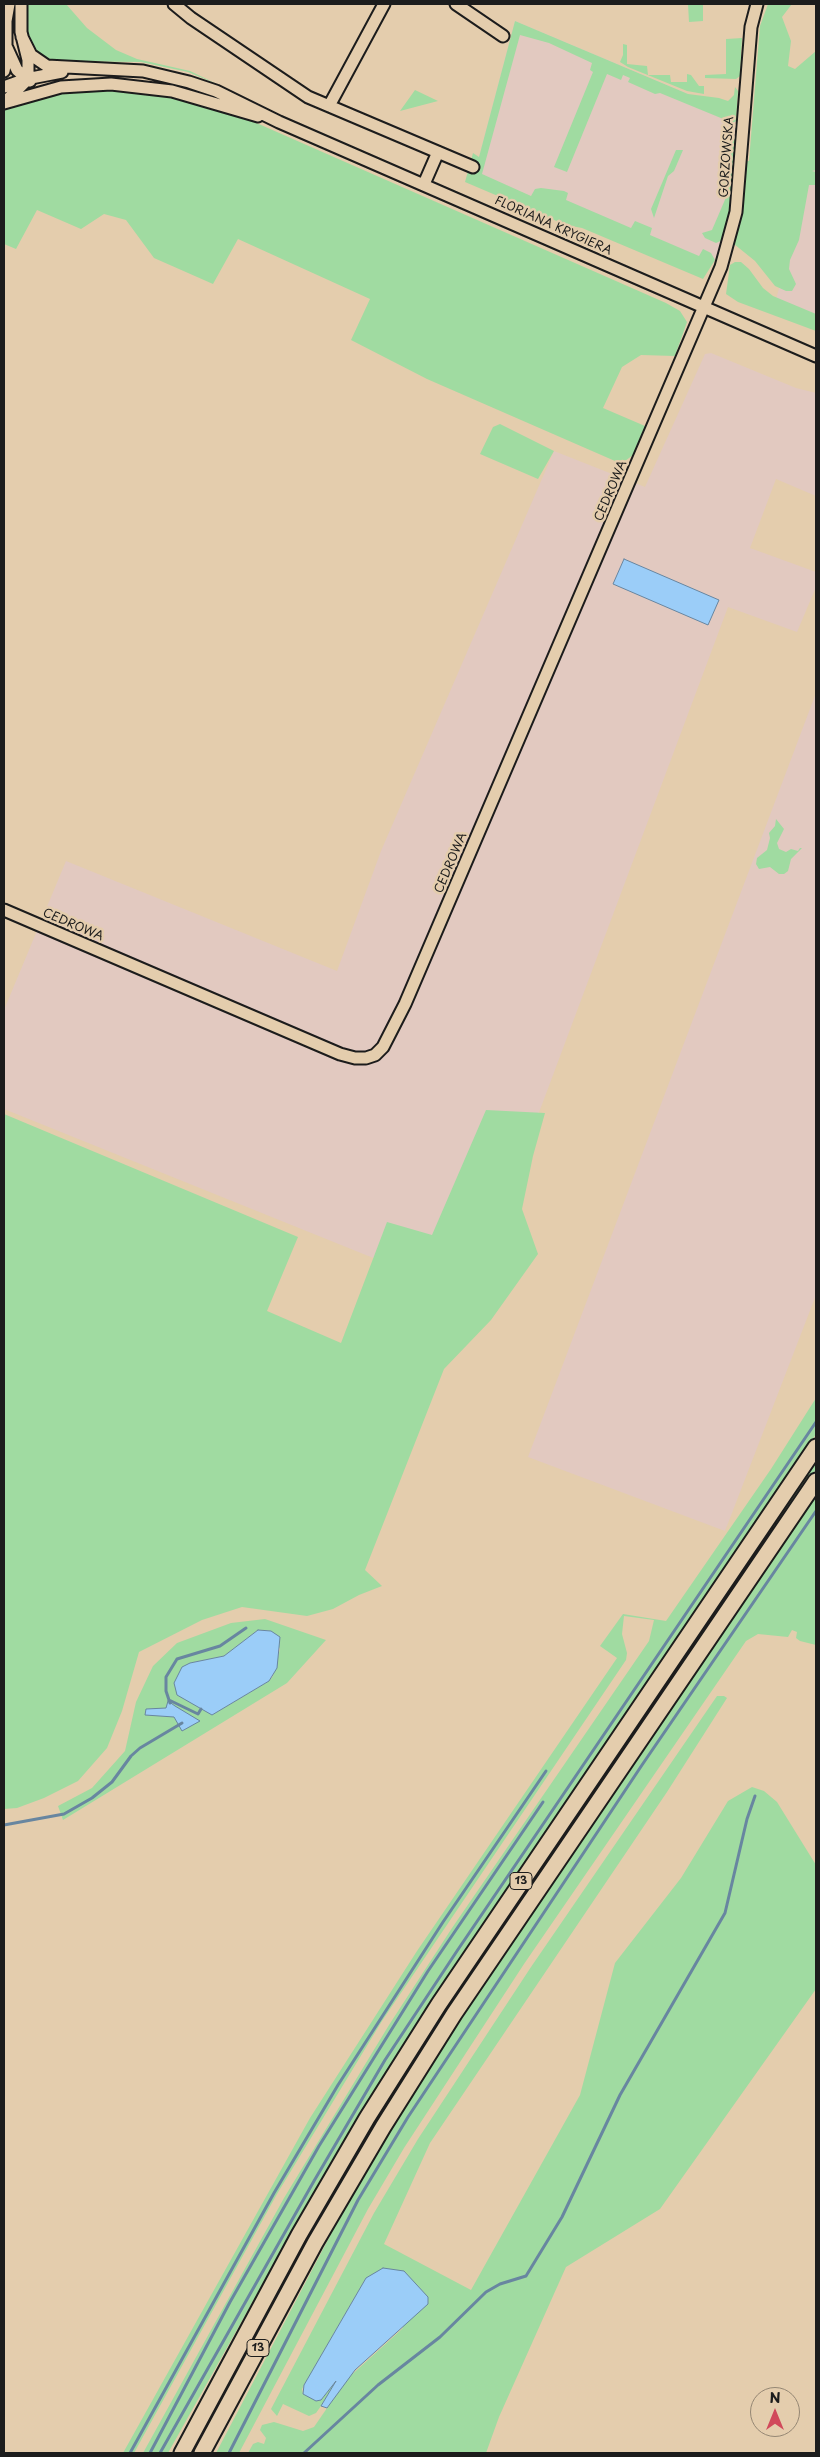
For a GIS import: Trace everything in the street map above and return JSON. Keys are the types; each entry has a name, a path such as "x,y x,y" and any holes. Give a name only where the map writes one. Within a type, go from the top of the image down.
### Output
{"main road":[{"name":"13","path":"182,2453 299,2234 367,2118 439,2004 816,1447"},
{"name":"13","path":"202,2453 320,2235 382,2127 454,2014 816,1481"}],"street":[{"path":"4,71 7,48 6,21 9,4"},
{"path":"4,103 26,79 28,60 22,38 21,4"},
{"path":"174,4 289,85 329,106 473,167"},
{"path":"329,106 384,4"},
{"path":"456,4 503,36"},
{"name":"GORZOWSKA","path":"704,308 721,267 736,212 751,27 757,4"},
{"name":"FLORIANA KRYGIERA","path":"22,38 31,55 42,64 138,71 190,82 234,98 279,122 816,356"},
{"path":"7,48 14,65 26,79"},
{"name":"FLORIANA KRYGIERA","path":"26,79 94,68"},
{"path":"4,87 26,79"},
{"name":"FLORIANA KRYGIERA","path":"26,79 43,86 61,87 111,84 158,89 279,122"},
{"name":"FLORIANA KRYGIERA","path":"4,103 61,87"},
{"path":"424,184 438,152"},
{"name":"CEDROWA","path":"4,910 340,1054 362,1059 377,1053 394,1030 704,308"}],"shaded area":[{"path":"515,21 736,114 732,193 723,237 714,262 638,242 475,172"},
{"path":"812,170 816,170 816,326 773,310"},
{"path":"711,353 796,388 816,393 816,496 776,479 750,548 816,572 816,587 797,632 728,607 470,1297 4,1109 4,1010 66,861 337,971 381,851 554,451 645,487 705,354"},
{"path":"816,693 816,1295 725,1531 528,1457"}],"green space":[{"path":"27,4 66,4 87,28 116,50 137,59 190,71 219,85 188,72 141,62 47,61 33,50 27,36"},
{"path":"688,4 703,4 703,21 689,22"},
{"path":"768,4 792,4 782,17 791,41 788,66 795,69 816,51 816,170 812,171 816,172 816,185 809,185 799,240 790,260 789,269 796,284 792,291 786,291 775,286 755,261 734,244 742,212 745,161 749,161 760,26"},
{"path":"515,21 688,94 728,101 734,95 735,87 738,91 736,121 733,123 660,93 655,94 628,82 630,78 623,75 621,80 607,74 567,172 554,167 593,72 590,70 592,63 549,43 520,35 482,174 531,196 535,189 541,188 564,191 568,193 566,200 631,228 635,221 652,228 650,235 699,256 703,249 711,253 715,260 703,279 582,228 566,225 465,182 473,153 479,157"},
{"path":"742,38 740,76 736,79 705,78 705,75 726,74 726,39"},
{"path":"623,44 627,45 627,64 647,66 648,75 670,75 671,82 687,82 687,74 691,75 699,86 704,86 704,94 687,91 628,67 620,62 623,55"},
{"path":"109,88 171,97 236,114 666,303 680,311 687,322 675,356 641,355 622,367 603,408 645,426 633,455 625,461 615,461 427,379 351,340 370,299 238,239 213,284 154,258 126,220 104,214 81,229 37,210 16,249 4,244 4,109 43,96 78,90"},
{"path":"415,90 438,101 400,111"},
{"path":"730,132 735,140 731,210 723,240 716,243 705,238 702,233 712,230 727,195 726,191 719,191 720,179 730,156 721,137 724,133"},
{"path":"676,150 683,150 674,171 668,176 654,218 651,209"},
{"path":"735,262 741,262 749,269 763,288 773,296 816,314 816,331 738,302 726,294 730,265"},
{"path":"500,424 554,451 538,479 480,454 493,427"},
{"path":"776,819 784,829 777,843 779,849 786,852 791,849 798,851 802,848 791,859 788,871 784,874 779,874 770,867 759,869 756,864 757,858 767,850 770,838 769,833 775,826"},
{"path":"486,1110 545,1113 533,1156 522,1209 538,1254 491,1320 444,1369 365,1570 382,1586 359,1595 333,1609 307,1616 242,1607 202,1620 139,1652 122,1711 107,1748 78,1781 44,1798 17,1808 4,1809 4,1114 298,1237 267,1311 341,1343 387,1222 432,1235"},
{"path":"816,1398 816,1434 786,1482 427,2007 318,2185 168,2453 143,2453 284,2198 389,2025 452,1928 649,1641 654,1620 624,1616 622,1634 627,1653 626,1660 382,2021 277,2194 134,2453 123,2453 310,2118 417,1951 617,1658 600,1646 623,1614 666,1621 771,1469"},
{"path":"816,1458 816,1469 801,1492 493,1944 196,2453 188,2453 267,2306 390,2091"},
{"path":"816,1494 816,1645 800,1641 796,1638 797,1632 792,1630 788,1637 758,1634 746,1641 524,1964 404,2148 368,2209 239,2453 216,2453 343,2211 408,2100 505,1951"},
{"path":"265,1619 326,1640 287,1683 63,1820 58,1806 92,1788 125,1751 136,1702 153,1666 177,1643 231,1623","holes":["258,1630 271,1631 280,1649 273,1676 269,1681 212,1715 190,1663 224,1656"]},
{"path":"717,1696 727,1698 667,1792 430,2143 384,2244 471,2290 580,2095 615,1963 681,1878 728,1801 752,1787 764,1791 777,1802 816,1865 816,1989 660,2209 566,2267 499,2417 486,2453 248,2453 253,2444 258,2442 264,2444 266,2438 260,2430 262,2425 274,2422 303,2431 314,2427 347,2379 403,2328 366,2278 302,2389 303,2394 321,2400 338,2378 316,2413 309,2416 283,2404 277,2416 271,2409 374,2213 418,2139 531,1967"}],"water":[{"path":"624,559 719,600 708,625 613,584"},
{"path":"258,1630 271,1631 280,1637 277,1668 269,1681 212,1715 177,1695 174,1683 182,1667 190,1663 224,1656"},
{"path":"168,1701 200,1721 182,1731 174,1717 145,1715 146,1709 166,1708"},
{"path":"383,2268 404,2271 428,2297 428,2304 355,2370 327,2408 321,2406 336,2381 321,2400 316,2401 303,2394 304,2385 366,2278"}],"waterway":[{"path":"160,2453 385,2060 816,1422"},
{"path":"229,2453 358,2200 408,2117 642,1765 816,1511"},
{"path":"169,1700 166,1691 166,1677 177,1659 220,1646 246,1628"},
{"path":"170,1703 169,1700 198,1714 201,1709"},
{"path":"4,1825 64,1814 92,1798 112,1782 131,1756 140,1748 182,1723"},
{"path":"130,2453 274,2193 338,2085 443,1922 546,1771"},
{"path":"304,2453 378,2385 440,2337 486,2292 500,2284 526,2276 562,2217 620,2095 725,1913 747,1819 755,1796"},
{"path":"150,2453 230,2302 319,2146 428,1971 543,1802"}]}
